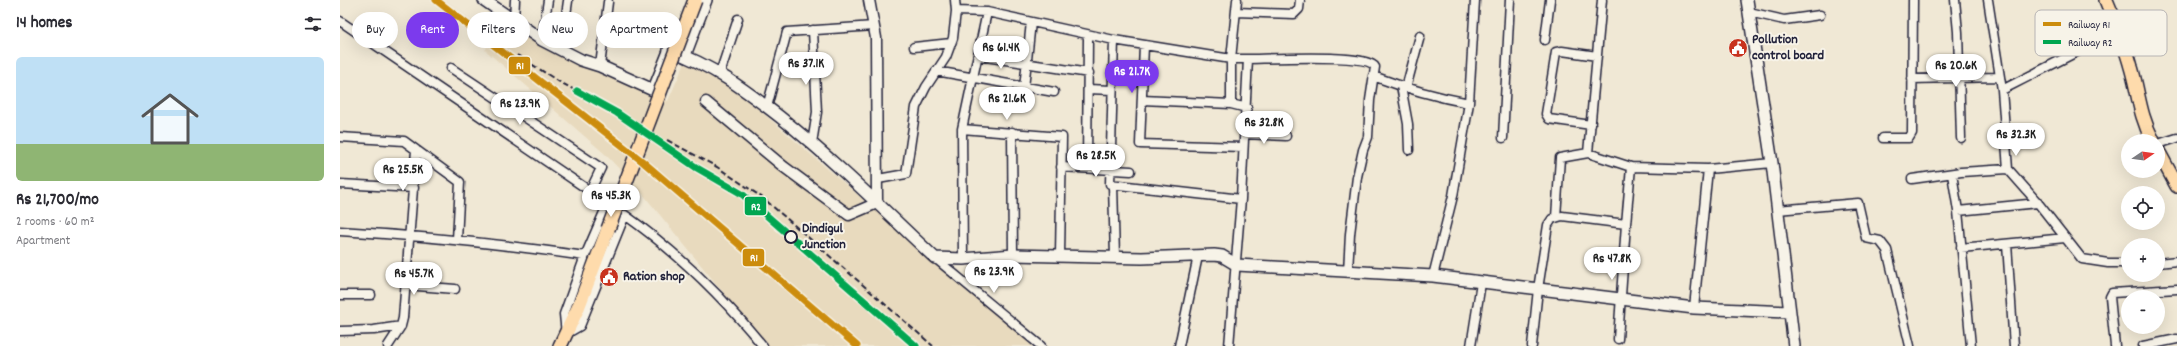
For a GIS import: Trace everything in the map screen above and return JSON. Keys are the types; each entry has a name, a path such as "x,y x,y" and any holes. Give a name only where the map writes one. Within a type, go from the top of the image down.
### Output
{"main road":[{"path":"689,0 669,50 685,55 720,73 767,107 812,143 935,258 963,259 1013,255 1115,257 1222,256 1237,265 1434,276 1481,283 1694,308 1788,312"},
{"path":"563,340 608,229 695,0"},
{"path":"685,55 706,0"},
{"path":"1748,0 1772,163 1788,312 1794,346"},
{"path":"2106,0 2110,10"},
{"path":"487,1 503,12"},
{"path":"556,48 653,90"},
{"path":"2127,56 2131,67 2138,104 2149,134"},
{"path":"2165,164 2177,186"}],"street":[{"path":"514,12 515,0"},
{"path":"546,12 548,0"},
{"path":"706,102 784,167 849,215 877,203 876,38 869,0"},
{"path":"878,179 906,174 916,107 926,87 946,57 955,29 955,0"},
{"path":"1231,104 1231,59 1237,0"},
{"path":"1236,12 1294,14 1299,10 1300,0"},
{"path":"1434,276 1453,196 1469,103 1475,0"},
{"path":"1503,138 1510,0"},
{"path":"1545,40 1550,0"},
{"path":"1588,153 1602,0"},
{"path":"1883,138 1905,138 1911,136 1913,0"},
{"path":"1955,0 1960,78 1961,138"},
{"path":"1988,0 2002,90 2008,169 2038,203 2082,259 2121,263"},
{"path":"560,50 568,1"},
{"path":"600,66 608,2"},
{"path":"956,11 987,12 1088,36 1231,59 1332,58 1370,62 1375,67 1368,137 1360,163 1350,227 1348,272"},
{"path":"963,259 962,129 979,56 987,12"},
{"path":"1749,12 1784,20 1820,15"},
{"path":"720,73 738,19"},
{"path":"340,21 626,215 670,249 736,314 763,346"},
{"path":"1024,88 1031,22"},
{"path":"767,107 786,32 874,26"},
{"path":"812,143 817,112 813,30"},
{"path":"1087,168 1089,73 1088,36"},
{"path":"1409,150 1408,124 1403,87 1420,36"},
{"path":"1114,40 1110,181 1113,185 1115,257"},
{"path":"914,47 951,43"},
{"path":"1144,46 1140,144 1243,147"},
{"path":"653,90 669,50"},
{"path":"1591,125 1549,119 1546,114 1556,52 1562,51 1597,56"},
{"path":"979,56 1089,73"},
{"path":"2002,90 2069,56"},
{"path":"1229,346 1242,199 1243,147 1248,60"},
{"path":"450,68 601,168 590,191"},
{"path":"936,71 1024,88 1054,92"},
{"path":"1373,76 1440,98 1469,103"},
{"path":"1912,79 1999,77"},
{"path":"1088,89 1112,90"},
{"path":"1142,100 1231,104 1246,108"},
{"path":"962,129 1062,137 1060,256"},
{"path":"1012,132 1013,255"},
{"path":"1244,134 1286,136"},
{"path":"340,137 404,141 460,182 457,240"},
{"path":"2165,142 2177,138"},
{"path":"388,346 401,326 414,188 416,150"},
{"path":"1556,217 1560,158 1588,153 1631,167 1708,169 1772,163"},
{"path":"1062,167 1131,171"},
{"path":"1618,339 1631,167"},
{"path":"1694,308 1708,169"},
{"path":"1912,179 2008,169"},
{"path":"1952,174 1958,212 1971,346"},
{"path":"340,184 414,188"},
{"path":"1113,185 1242,199"},
{"path":"1777,210 1858,203 1866,238 1880,242 1887,250 1910,346"},
{"path":"1958,212 2038,203"},
{"path":"563,340 564,314 585,256 608,204"},
{"path":"563,340 580,326 626,215"},
{"path":"1532,346 1538,289 1548,225 1552,219 1562,216 1626,224"},
{"path":"340,231 409,235 585,256"},
{"path":"1961,248 2065,238"},
{"path":"2007,244 2014,346"},
{"path":"1179,346 1198,256"},
{"path":"935,258 1041,346"},
{"path":"2165,262 2177,261"},
{"path":"1471,346 1481,283"},
{"path":"405,285 455,289"},
{"path":"2115,346 2110,297 2112,293 2177,289"},
{"path":"340,295 371,295"},
{"path":"340,330 374,330 401,326"},
{"path":"2143,346 2177,339"}],"shaded area":[{"path":"530,39 538,44 538,48 546,48 573,62 668,101 686,60 714,71 1033,346 767,346 642,193 605,154 485,50 486,48 530,48"}],"railway":[{"path":"517,55 558,81 617,113 697,168 742,194 916,346"},
{"path":"667,140 717,167 763,198 933,346"}],"rail line":[{"name":"R1","path":"436,0 642,161 857,346"},
{"name":"R2","path":"577,91 617,113 697,168 742,194 916,346"}],"place":[{"name":"Pollution control board","path":"1738,48"},
{"name":"Dindigul Junction","path":"791,237"},
{"name":"Ration shop","path":"609,277"}]}
